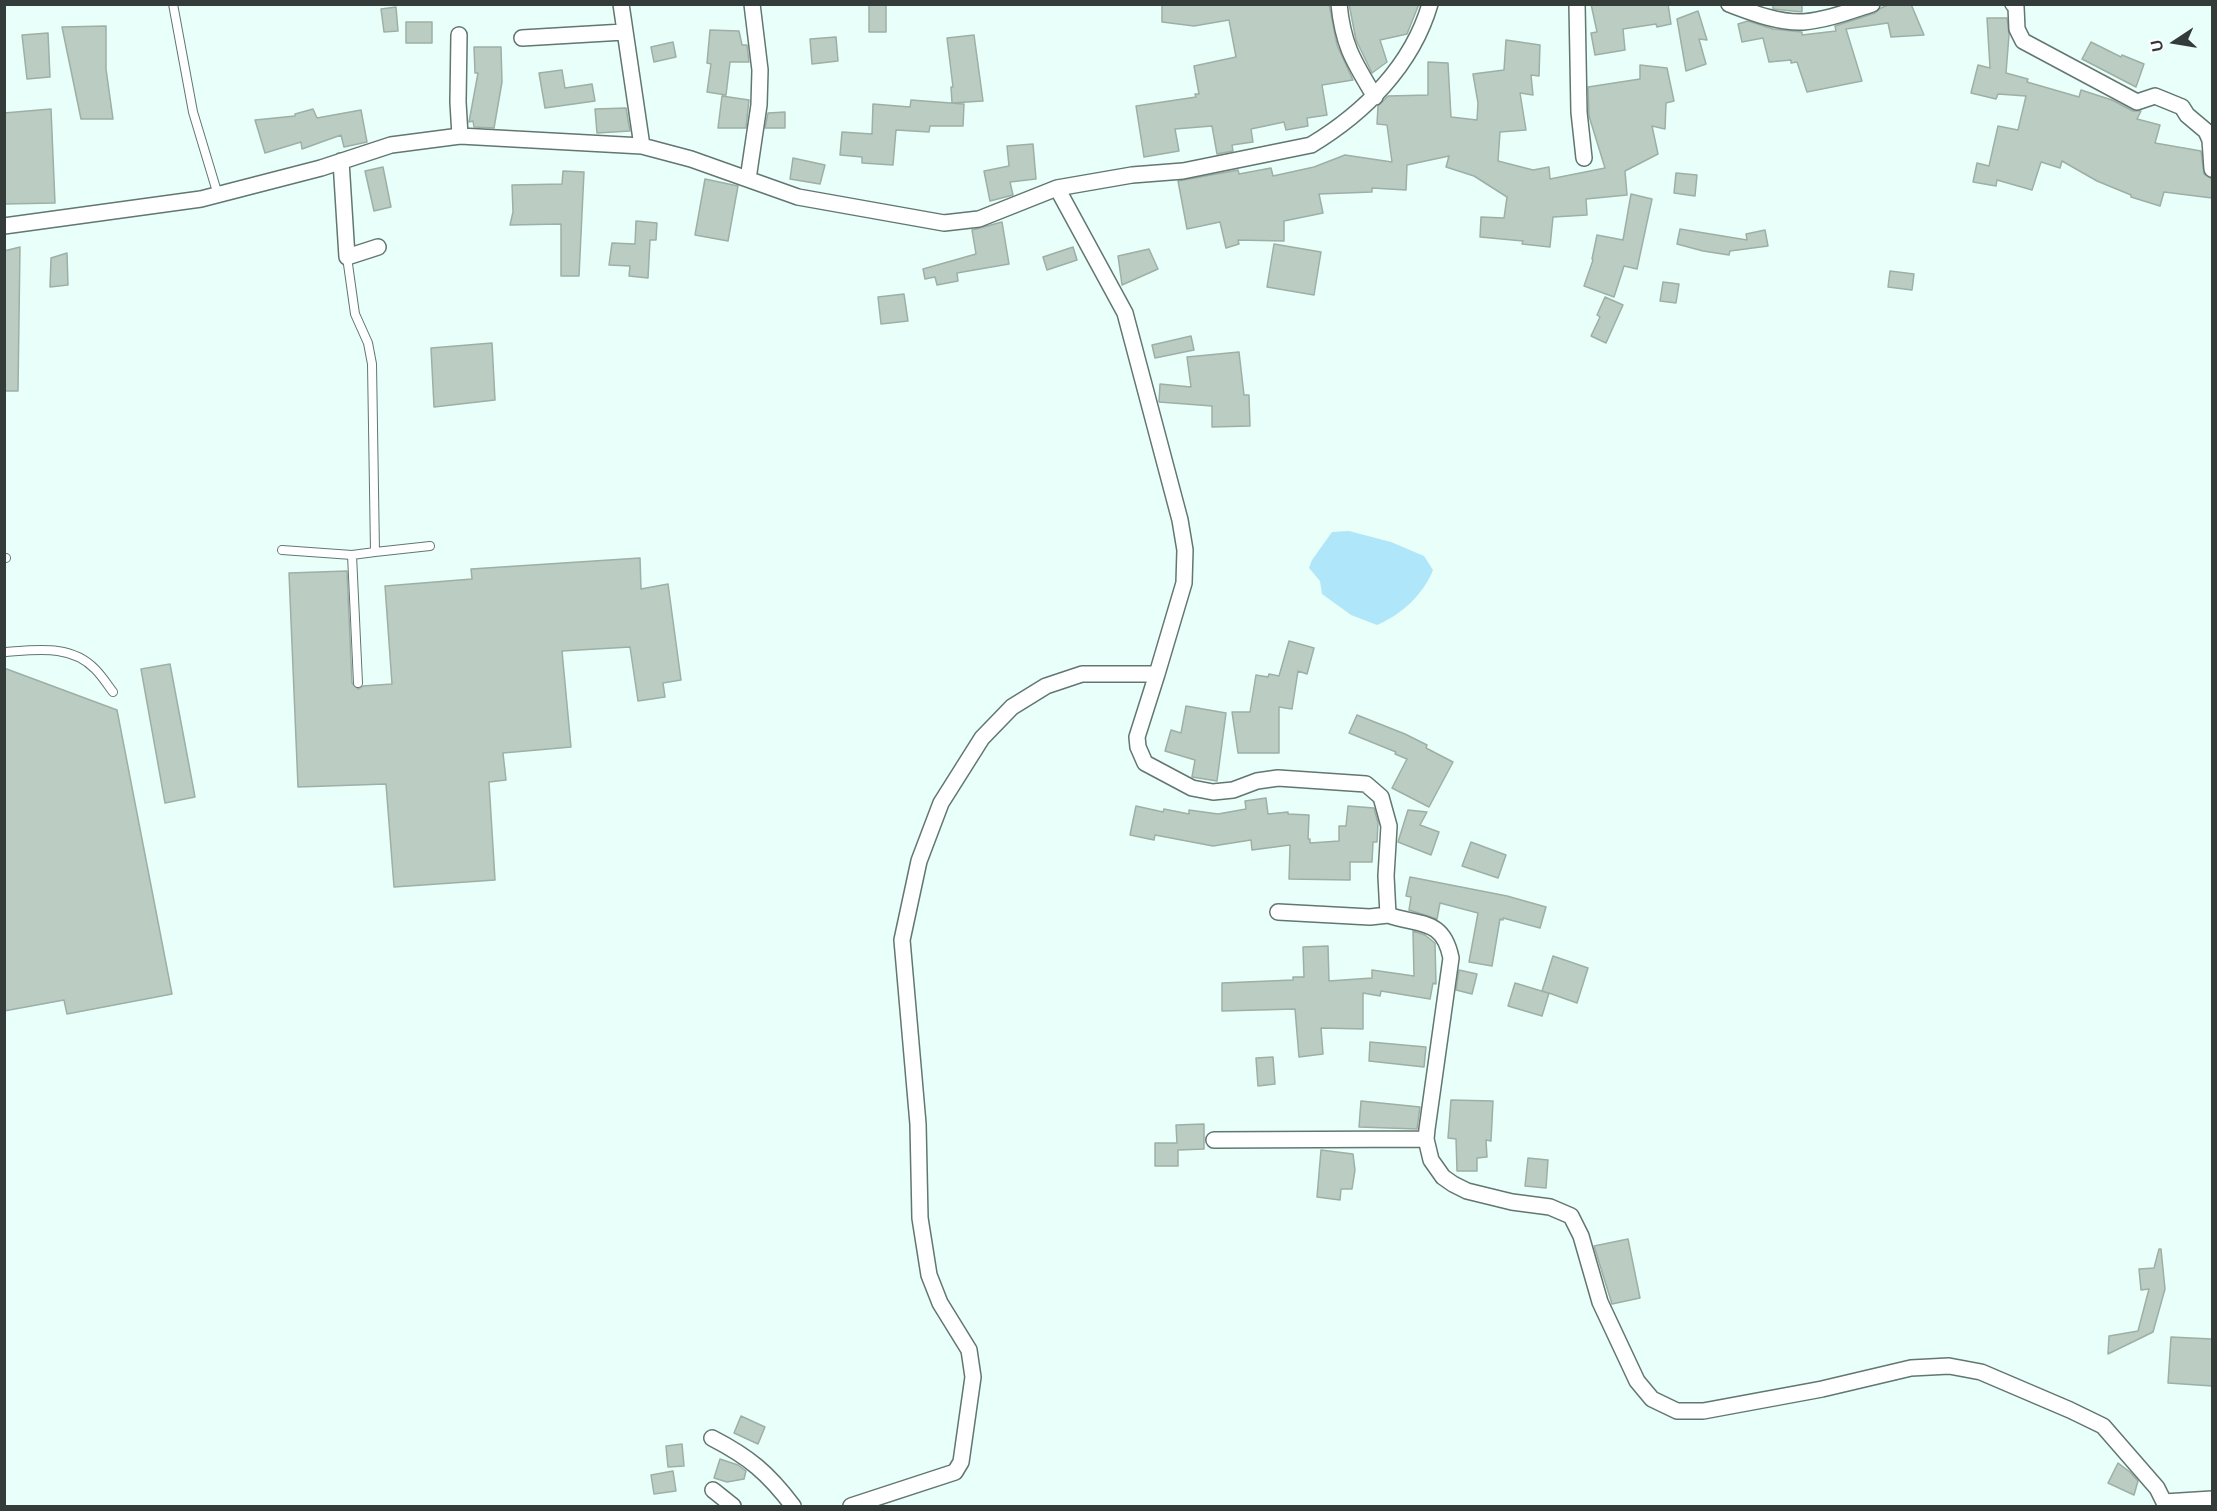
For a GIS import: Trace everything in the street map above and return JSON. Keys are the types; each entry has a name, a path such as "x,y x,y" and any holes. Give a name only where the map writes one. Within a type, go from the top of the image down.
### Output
{"street":[{"path":"621,4 642,146"},
{"path":"748,179 759,105 760,70 752,4"},
{"path":"1339,4 1343,37 1353,60 1375,97"},
{"path":"4,226 201,199 391,145 460,136 642,146 691,159 798,197 944,223 978,219 1058,188 1132,175 1184,171 1311,145 1328,135 1375,97 1412,50 1430,4"},
{"path":"1577,4 1579,112 1584,158"},
{"path":"1729,4 1769,18 1802,22 1837,15 1872,4"},
{"path":"2013,4 2016,7 2017,29 2023,41 2137,102 2155,96 2182,107 2187,115 2206,130 2210,140 2212,169"},
{"path":"522,38 624,32"},
{"path":"459,36 460,136"},
{"path":"341,161 346,257 378,247"},
{"path":"1058,188 1125,313 1180,520 1185,550 1184,583 1137,737 1138,747 1145,763 1192,788 1213,792 1233,790 1257,781 1278,778 1366,784 1381,797 1389,826 1386,876 1388,915"},
{"path":"850,1506 955,1472 961,1462 971,1399 973,1377 969,1350 940,1303 929,1275 920,1218 918,1124 902,940 919,861 941,803 982,738 1012,707 1046,686 1082,674 1157,674"},
{"path":"1278,912 1370,917 1388,915 1435,927 1448,944 1450,958 1426,1139 1431,1160 1443,1177 1467,1191 1512,1202 1550,1207 1571,1216 1581,1236 1600,1302 1637,1381 1652,1399 1677,1411 1703,1411 1822,1389 1911,1368 1949,1366 1981,1372 2103,1426 2157,1488 2165,1504 2212,1499"},
{"path":"1214,1140 1426,1139"},
{"path":"712,1438 740,1454 771,1478 794,1506"},
{"path":"713,1490 733,1506"}],"lane":[{"path":"173,4 193,112 218,195"},
{"path":"346,257 355,314 368,343 372,364 375,552"},
{"path":"282,550 352,555 430,546"},
{"path":"352,555 358,682"},
{"path":"4,652 42,649 66,652 90,664 112,692"}],"water":[{"path":"1349,531 1391,542 1424,556 1433,570 1417,596 1403,610 1377,625 1351,615 1322,594 1320,581 1309,568 1332,532"}],"building":[{"path":"869,4 886,4 886,32 869,32"},
{"path":"1162,4 1329,4 1337,45 1353,80 1322,85 1327,115 1307,118 1308,126 1286,130 1284,122 1251,129 1253,142 1232,145 1233,151 1217,154 1212,126 1175,129 1179,151 1144,157 1136,106 1196,97 1195,94 1199,94 1194,66 1236,57 1229,20 1194,26 1162,22"},
{"path":"1349,4 1419,4 1407,34 1380,40 1387,62 1372,73 1356,40"},
{"path":"1591,4 1668,4 1671,24 1623,29 1625,50 1595,55 1591,33 1597,32"},
{"path":"1773,4 1802,4 1802,12 1773,9"},
{"path":"1890,4 1911,4 1924,35 1891,37 1888,23 1846,29 1862,81 1807,92 1797,62 1791,63 1791,60 1769,62 1763,38 1742,42 1738,24 1748,21 1773,29 1802,32 1802,35 1836,31 1835,26 1875,13"},
{"path":"396,7 398,31 384,32 381,9"},
{"path":"1698,11 1707,40 1699,39 1706,64 1686,71 1677,19"},
{"path":"1987,18 2007,18 2009,35 2006,73 2028,79 2027,82 2079,97 2081,90 2112,100 2133,111 2141,111 2137,119 2160,125 2155,143 2201,151 2204,174 2212,179 2212,198 2164,192 2160,206 2131,197 2062,161 2060,168 2041,162 2032,190 1997,180 1996,186 1973,182 1977,163 1989,166 1998,126 2018,130 2026,96 1998,94 1996,99 1971,93 1978,65 1990,68"},
{"path":"406,22 432,22 432,43 406,43"},
{"path":"106,26 106,69 113,119 81,119 62,27"},
{"path":"710,30 739,31 742,45 747,45 749,62 730,62 726,95 707,92 711,64 707,63"},
{"path":"48,33 50,77 27,79 22,35"},
{"path":"974,35 983,101 952,103 951,87 953,87 947,38"},
{"path":"836,37 838,61 812,64 810,39"},
{"path":"1506,40 1540,45 1539,76 1531,75 1533,95 1520,93 1526,130 1500,132 1498,161 1533,170 1549,167 1550,179 1605,168 1589,116 1588,87 1640,79 1640,65 1667,68 1674,101 1666,103 1665,129 1652,126 1658,154 1625,171 1627,195 1586,199 1587,215 1553,217 1550,247 1522,244 1523,241 1480,237 1481,217 1504,218 1507,197 1474,176 1446,167 1449,156 1407,165 1406,190 1372,188 1372,192 1319,194 1323,213 1284,221 1284,241 1238,240 1239,244 1226,248 1220,222 1187,229 1178,181 1238,170 1239,174 1271,168 1273,176 1314,167 1345,155 1392,162 1387,125 1377,124 1378,106 1388,96 1428,95 1428,62 1448,63 1451,117 1477,120 1478,103 1473,74 1504,70"},
{"path":"673,42 676,57 654,62 651,47"},
{"path":"2091,42 2121,57 2122,55 2144,64 2136,87 2082,59"},
{"path":"474,47 501,47 502,82 494,128 474,127 473,121 469,122 478,73 475,73"},
{"path":"562,70 565,88 592,84 595,101 545,108 539,73"},
{"path":"722,96 749,100 746,128 718,128"},
{"path":"911,100 964,104 963,126 930,126 929,132 896,130 893,165 862,163 862,157 840,155 842,132 872,134 873,104 910,107"},
{"path":"626,108 630,131 597,133 595,109"},
{"path":"51,109 55,203 4,204 4,113"},
{"path":"313,109 317,118 361,110 367,142 344,147 341,135 302,149 301,142 265,153 255,120 295,116 295,114"},
{"path":"785,112 785,128 765,128 768,113"},
{"path":"1033,144 1036,179 1010,182 1013,195 990,201 984,171 1009,166 1007,146"},
{"path":"793,158 825,165 820,184 790,179"},
{"path":"383,167 391,207 374,211 365,171"},
{"path":"563,171 584,172 579,276 561,276 561,224 510,225 513,212 512,185 562,184"},
{"path":"1676,173 1697,175 1695,196 1674,193"},
{"path":"705,179 738,186 728,241 695,235"},
{"path":"1631,194 1652,199 1637,269 1624,266 1614,297 1584,286 1593,260 1597,235 1623,240"},
{"path":"636,221 657,223 656,240 650,240 648,278 629,276 630,266 609,265 612,243 635,244"},
{"path":"1002,222 1009,264 957,273 958,281 937,285 935,277 925,279 923,269 976,254 972,230"},
{"path":"1680,229 1747,240 1746,234 1765,230 1768,246 1730,251 1729,255 1703,251 1677,244"},
{"path":"1274,244 1321,252 1314,295 1267,287"},
{"path":"20,247 18,391 4,391 4,251"},
{"path":"1073,247 1077,260 1047,270 1043,257"},
{"path":"1149,249 1158,269 1122,285 1118,256"},
{"path":"67,253 68,285 50,287 51,258"},
{"path":"1890,271 1914,274 1912,290 1888,287"},
{"path":"1663,282 1679,284 1676,303 1660,301"},
{"path":"904,294 908,321 881,324 878,297"},
{"path":"1605,297 1623,305 1606,343 1591,336 1600,317 1597,315"},
{"path":"1191,336 1194,350 1155,358 1152,345"},
{"path":"492,343 495,400 434,407 431,348"},
{"path":"1239,352 1244,395 1249,395 1250,426 1212,427 1212,406 1159,402 1160,384 1191,387 1187,357"},
{"path":"640,558 641,589 668,584 681,680 663,683 665,697 638,701 630,647 562,651 571,747 503,753 506,780 489,782 495,880 394,887 386,784 298,787 289,573 347,571 352,683 358,689 363,686 392,684 385,586 472,579 471,569"},
{"path":"1289,641 1314,648 1307,674 1298,671 1292,709 1279,707 1279,753 1238,753 1232,712 1250,712 1256,675 1279,676"},
{"path":"170,664 195,797 165,803 141,669"},
{"path":"4,668 117,710 172,994 67,1014 64,1000 4,1011"},
{"path":"1186,706 1226,713 1217,781 1192,777 1195,760 1165,751 1171,730 1181,733"},
{"path":"1357,715 1405,734 1453,762 1429,807 1392,788 1407,759 1395,754 1396,752 1349,733"},
{"path":"1266,798 1268,814 1288,812 1288,814 1309,815 1308,839 1310,843 1339,841 1339,826 1346,826 1348,806 1374,808 1378,823 1377,842 1373,842 1372,862 1350,862 1350,880 1289,879 1290,845 1252,850 1251,840 1213,846 1155,835 1154,840 1130,835 1136,806 1163,812 1164,809 1189,814 1189,810 1218,814 1246,809 1245,801"},
{"path":"1408,810 1427,812 1420,825 1439,832 1431,855 1398,842"},
{"path":"1471,842 1506,855 1498,878 1462,866"},
{"path":"1410,877 1507,896 1546,907 1540,928 1500,919 1492,966 1469,962 1478,913 1440,903 1437,919 1409,910 1411,897 1406,896"},
{"path":"1413,931 1425,935 1435,943 1436,984 1433,983 1430,999 1381,991 1380,996 1363,993 1363,1029 1321,1028 1323,1054 1299,1057 1295,1009 1222,1011 1222,983 1293,980 1293,977 1304,977 1303,947 1328,946 1329,981 1372,978 1372,970 1414,976"},
{"path":"1553,956 1588,968 1577,1003 1549,993 1542,1016 1508,1006 1515,983 1548,993 1542,991"},
{"path":"1459,970 1477,974 1472,994 1456,990"},
{"path":"1370,1042 1426,1047 1424,1067 1369,1061"},
{"path":"1273,1057 1275,1084 1258,1086 1256,1058"},
{"path":"1451,1100 1493,1101 1491,1141 1486,1140 1487,1157 1477,1158 1477,1171 1457,1171 1456,1139 1448,1138"},
{"path":"1361,1101 1420,1107 1417,1129 1359,1127"},
{"path":"1204,1124 1204,1149 1178,1150 1178,1166 1155,1166 1155,1143 1177,1143 1176,1125"},
{"path":"1321,1150 1353,1154 1355,1170 1352,1189 1341,1189 1340,1200 1317,1197"},
{"path":"1528,1158 1548,1160 1546,1188 1525,1186"},
{"path":"1628,1239 1640,1298 1612,1304 1594,1246"},
{"path":"2159,1249 2161,1249 2165,1289 2153,1332 2108,1354 2109,1336 2138,1331 2149,1289 2141,1290 2139,1269 2154,1268"},
{"path":"2171,1337 2212,1339 2212,1386 2168,1383"},
{"path":"741,1416 765,1427 758,1444 734,1433"},
{"path":"682,1444 684,1466 668,1467 666,1446"},
{"path":"720,1459 738,1465 746,1471 744,1479 727,1482 714,1478"},
{"path":"2118,1463 2138,1481 2134,1495 2108,1483"},
{"path":"673,1471 676,1491 654,1494 651,1475"}]}
